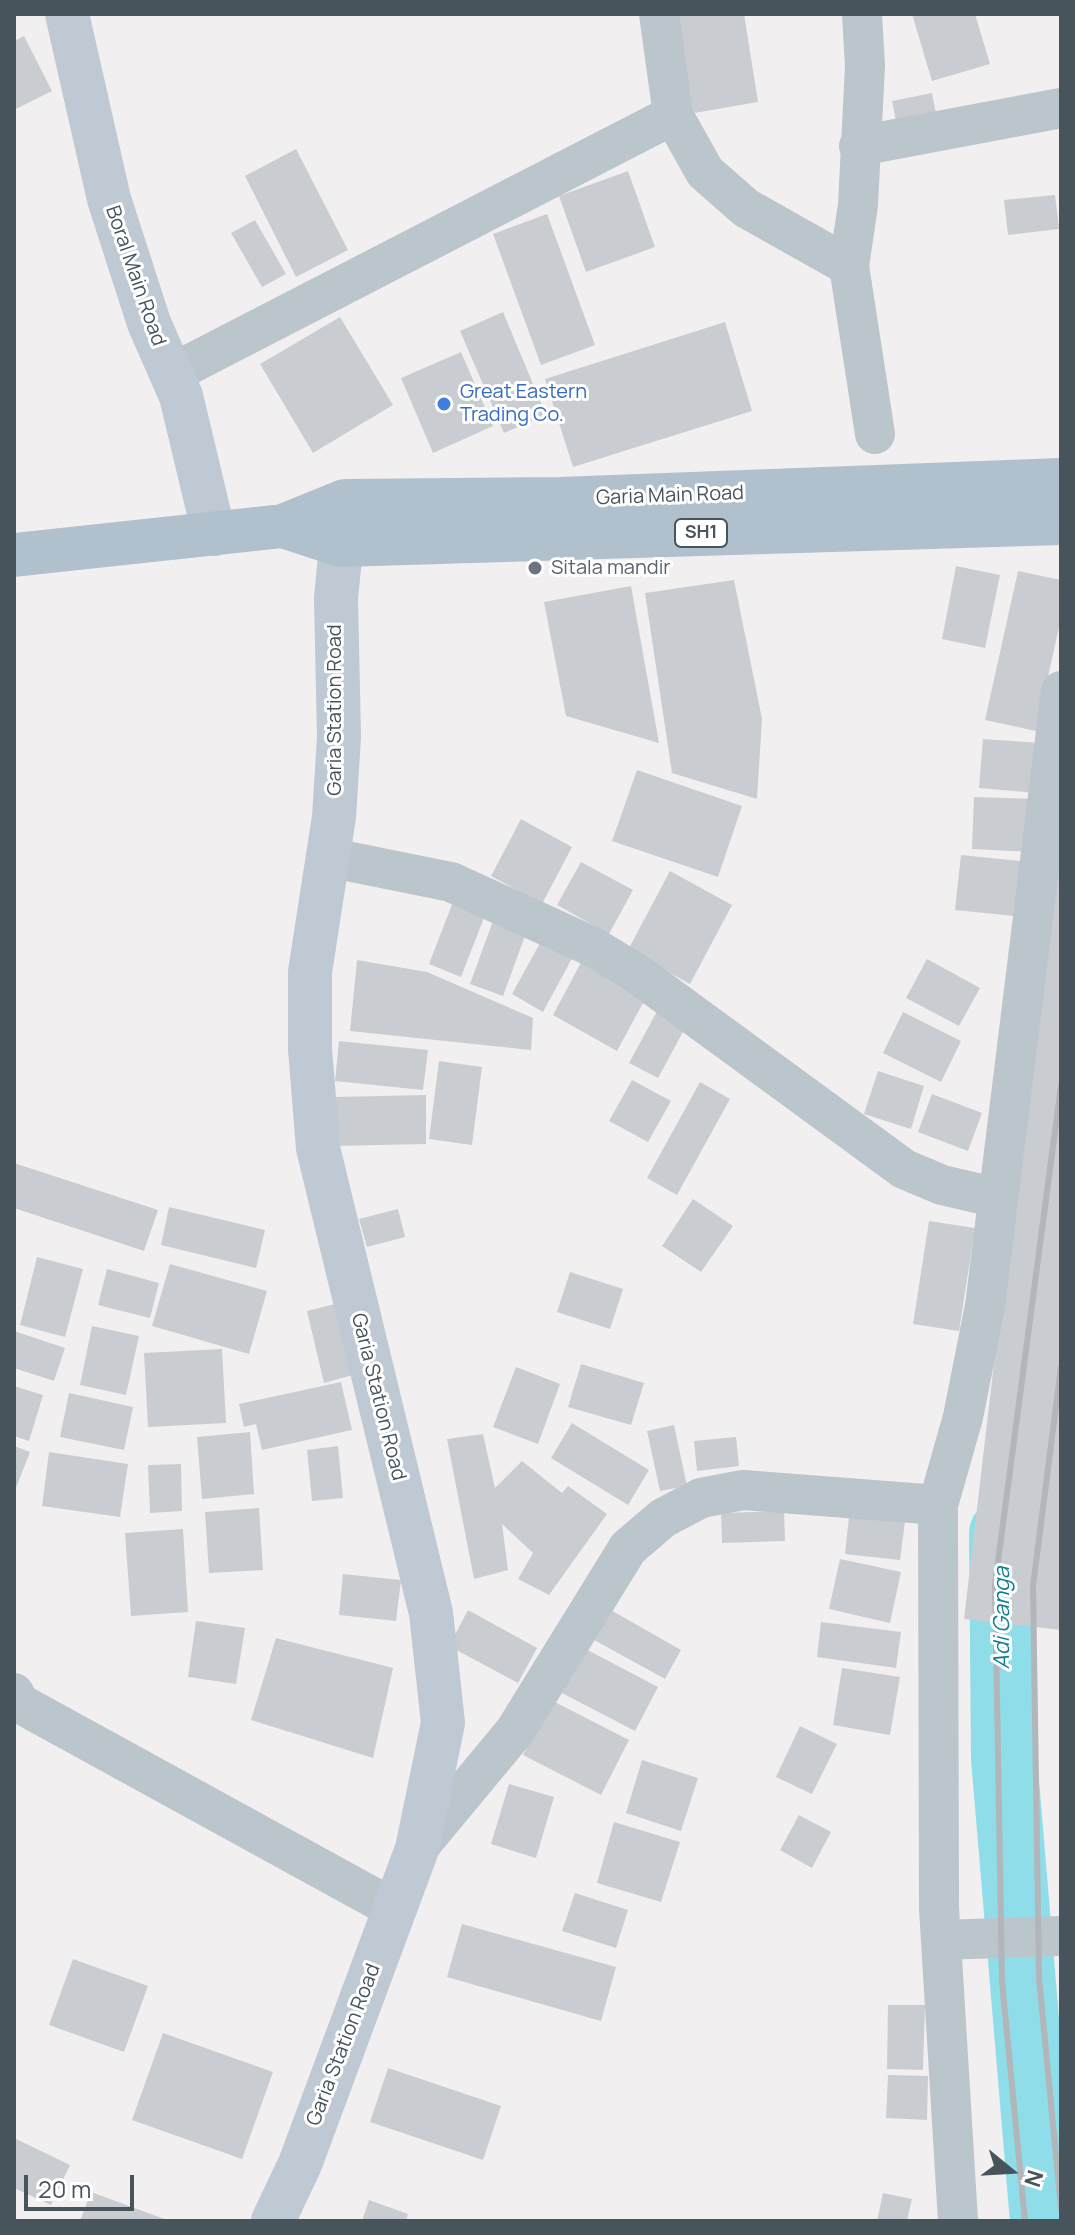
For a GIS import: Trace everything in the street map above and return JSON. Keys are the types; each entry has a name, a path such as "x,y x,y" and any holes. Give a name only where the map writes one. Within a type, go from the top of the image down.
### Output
{"main road":[{"name":"Boral Main Road","path":"67,14 109,199 149,323 181,396 214,534"},
{"name":"Garia Main Road","path":"14,555 283,526 345,501 621,498 1056,480"},
{"name":"Garia Station Road","path":"273,2221 300,2164 337,2057 417,1849 443,1723 431,1613 318,1148 310,1049 310,972 334,817 339,737 336,598 345,501"},
{"name":"Garia Main Road","path":"283,526 341,545 1061,522"}],"street":[{"path":"659,14 673,115 705,172 746,208 849,266"},
{"path":"862,14 865,66 858,205 849,266 875,434"},
{"path":"859,146 1061,108"},
{"path":"171,374 673,115"},
{"path":"1056,480 1061,522"},
{"path":"958,2221 941,1940 938,1505 963,1417 985,1306 1061,691"},
{"path":"327,857 451,882 593,947 636,973 904,1169 942,1185 998,1198"},
{"path":"417,1849 515,1731 628,1548 663,1518 701,1498 743,1490 938,1505"},
{"path":"14,1693 19,1703 396,1910"},
{"path":"941,1940 1061,1936"}],"building":[{"path":"674,14 744,14 758,102 683,115"},
{"path":"912,14 975,14 990,64 932,81"},
{"path":"24,36 52,91 14,110 14,41"},
{"path":"932,93 937,119 897,126 892,101"},
{"path":"296,149 348,250 296,277 245,176"},
{"path":"628,171 655,247 586,272 559,196"},
{"path":"1055,195 1059,229 1008,235 1004,200"},
{"path":"547,214 595,345 541,365 493,234"},
{"path":"255,220 286,274 262,287 231,233"},
{"path":"503,312 546,415 504,433 460,331"},
{"path":"340,317 393,405 313,453 260,364"},
{"path":"725,322 752,411 573,467 545,379"},
{"path":"461,352 493,426 433,453 401,378"},
{"path":"956,566 1000,575 985,648 942,639"},
{"path":"1018,571 1061,580 1061,618 1036,731 985,720"},
{"path":"734,580 762,719 757,799 672,773 645,593"},
{"path":"631,586 659,743 566,716 544,602"},
{"path":"983,739 1040,743 1036,793 979,788"},
{"path":"637,770 742,806 718,877 612,841"},
{"path":"974,797 1036,799 1033,852 972,849"},
{"path":"1061,810 1061,1630 964,1619"},
{"path":"521,819 572,847 542,904 491,876"},
{"path":"961,855 1030,862 1024,917 955,910"},
{"path":"581,862 633,890 609,934 557,905"},
{"path":"670,871 732,905 690,984 628,950"},
{"path":"455,897 487,910 461,977 429,964"},
{"path":"497,910 530,922 503,996 470,984"},
{"path":"545,934 576,951 543,1012 512,994"},
{"path":"585,955 650,990 617,1051 553,1015"},
{"path":"927,959 980,988 959,1026 906,998"},
{"path":"357,960 427,972 533,1018 531,1050 350,1031"},
{"path":"661,1004 690,1019 658,1078 629,1063"},
{"path":"903,1012 961,1041 941,1082 883,1053"},
{"path":"339,1041 428,1050 423,1090 335,1081"},
{"path":"439,1061 482,1067 472,1145 429,1139"},
{"path":"878,1071 924,1086 911,1129 864,1114"},
{"path":"632,1080 671,1101 648,1142 609,1121"},
{"path":"700,1082 730,1099 677,1195 647,1178"},
{"path":"932,1094 982,1113 968,1151 918,1132"},
{"path":"426,1095 426,1144 333,1146 333,1097"},
{"path":"14,1163 158,1210 144,1251 14,1208"},
{"path":"693,1199 733,1226 701,1272 662,1246"},
{"path":"169,1207 265,1230 256,1268 161,1245"},
{"path":"398,1209 405,1237 367,1247 359,1219"},
{"path":"929,1221 975,1228 959,1331 913,1324"},
{"path":"37,1257 83,1269 65,1337 20,1325"},
{"path":"170,1264 267,1291 249,1354 152,1326"},
{"path":"107,1269 159,1283 150,1318 98,1305"},
{"path":"570,1272 623,1289 610,1329 557,1312"},
{"path":"335,1304 353,1375 324,1383 307,1311"},
{"path":"92,1326 139,1336 126,1395 80,1385"},
{"path":"14,1331 65,1348 54,1381 14,1368"},
{"path":"222,1349 226,1423 148,1427 144,1353"},
{"path":"581,1364 644,1383 631,1425 568,1407"},
{"path":"516,1367 560,1384 538,1444 493,1427"},
{"path":"341,1382 352,1430 262,1450 256,1424 244,1427 239,1404"},
{"path":"14,1386 43,1395 29,1441 14,1436"},
{"path":"69,1393 133,1407 124,1450 60,1437"},
{"path":"572,1423 649,1470 628,1505 551,1458"},
{"path":"674,1425 687,1486 660,1491 647,1431"},
{"path":"250,1432 254,1494 202,1499 197,1437"},
{"path":"483,1434 495,1488 522,1461 562,1493 568,1486 607,1514 549,1595 518,1579 533,1553 502,1524 508,1570 474,1579 447,1439"},
{"path":"736,1437 739,1466 697,1471 694,1441"},
{"path":"14,1446 30,1452 14,1493"},
{"path":"338,1446 343,1498 312,1501 307,1450"},
{"path":"49,1452 128,1464 120,1517 42,1506"},
{"path":"181,1464 182,1511 150,1513 148,1465"},
{"path":"850,1507 906,1514 900,1560 845,1554"},
{"path":"259,1508 263,1570 209,1573 205,1512"},
{"path":"784,1511 785,1541 722,1543 721,1513"},
{"path":"183,1529 188,1612 131,1616 125,1533"},
{"path":"840,1559 901,1572 890,1623 829,1609"},
{"path":"343,1574 401,1580 396,1621 339,1615"},
{"path":"602,1605 681,1650 665,1679 585,1635"},
{"path":"468,1610 537,1648 518,1683 449,1646"},
{"path":"196,1621 245,1628 236,1684 188,1677"},
{"path":"821,1622 901,1632 896,1668 817,1657"},
{"path":"276,1638 393,1668 373,1758 251,1720"},
{"path":"578,1645 658,1687 635,1731 556,1690"},
{"path":"842,1668 900,1677 890,1735 833,1725"},
{"path":"551,1700 629,1740 601,1795 523,1755"},
{"path":"800,1726 837,1744 812,1794 776,1777"},
{"path":"642,1760 698,1778 681,1831 626,1813"},
{"path":"509,1784 554,1797 536,1858 491,1844"},
{"path":"799,1815 831,1832 812,1868 780,1850"},
{"path":"614,1822 680,1842 661,1902 597,1883"},
{"path":"575,1893 628,1910 616,1948 562,1931"},
{"path":"462,1924 616,1967 601,2021 447,1977"},
{"path":"73,1959 148,1986 124,2052 49,2025"},
{"path":"888,2005 925,2005 923,2070 887,2069"},
{"path":"163,2033 273,2072 242,2159 132,2120"},
{"path":"388,2068 501,2106 483,2160 370,2122"},
{"path":"888,2075 928,2076 927,2120 886,2118"},
{"path":"14,2138 70,2165 51,2205 14,2188"},
{"path":"91,2192 170,2221 80,2221"},
{"path":"883,2193 912,2199 907,2221 877,2221"},
{"path":"369,2200 408,2214 406,2221 362,2221"}],"waterway":[{"name":"Adi Ganga","path":"1002,1533 1004,1758 1043,2221"}],"railway":[{"path":"1025,2221 1002,1981 995,1584 1061,1086"},
{"path":"1061,1367 1033,1586 1039,1978 1061,2208"}],"place":[{"name":"Great Eastern Trading Co.","path":"444,404"},
{"name":"Sitala mandir","path":"535,568"}]}
